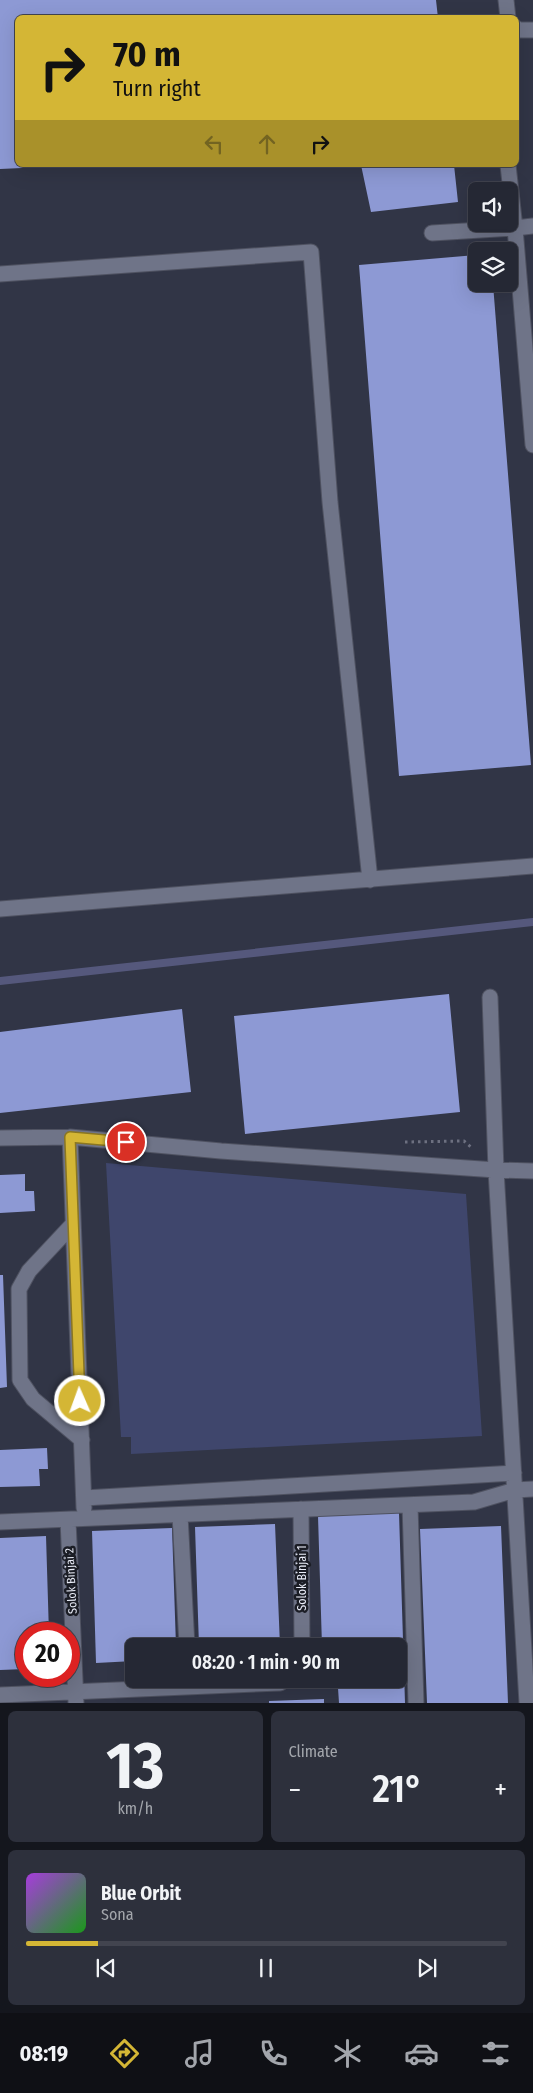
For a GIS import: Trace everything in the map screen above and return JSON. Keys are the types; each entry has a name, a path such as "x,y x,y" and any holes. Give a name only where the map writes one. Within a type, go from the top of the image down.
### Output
{"street":[{"path":"506,0 508,15"},
{"path":"519,30 533,30"},
{"path":"508,167 510,182"},
{"path":"518,228 533,226"},
{"path":"432,233 468,231"},
{"path":"515,232 533,445"},
{"path":"0,274 311,252 330,502 370,880"},
{"path":"0,910 533,866"},
{"path":"490,997 496,1170 526,1703"},
{"path":"70,1137 85,1519"},
{"path":"0,1138 70,1137 221,1151 533,1172"},
{"path":"73,1224 29,1271 19,1289 20,1380 33,1399 82,1440"},
{"path":"84,1498 514,1472"},
{"path":"0,1522 474,1502 515,1490 533,1489"},
{"path":"410,1505 416,1703"},
{"name":"Solok Binjai 1","path":"301,1510 302,1638"},
{"path":"180,1515 187,1638"},
{"name":"Solok Binjai 2","path":"68,1520 76,1697"},
{"path":"0,1695 76,1697 144,1688"}],"shaded area":[{"path":"106,1163 466,1194 482,1436 131,1454 131,1437 121,1437"}],"building":[{"path":"0,0 436,0 438,15 15,15 15,167 44,167 0,169"},
{"path":"361,167 454,167 458,202 371,212"},
{"path":"468,256 468,292 494,292 531,765 399,776 359,265"},
{"path":"449,994 460,1112 245,1134 234,1016"},
{"path":"182,1009 191,1092 0,1113 0,1032"},
{"path":"25,1174 25,1191 34,1191 35,1211 0,1213 0,1175"},
{"path":"0,1275 3,1275 7,1387 0,1388"},
{"path":"47,1448 48,1469 39,1469 40,1486 0,1487 0,1450"},
{"path":"399,1513 403,1638 322,1638 318,1516"},
{"path":"275,1524 280,1638 199,1638 195,1527"},
{"path":"501,1526 508,1703 427,1703 420,1529"},
{"path":"172,1528 176,1638 125,1638 125,1661 96,1663 92,1531"},
{"path":"46,1536 49,1622 15,1622 15,1669 0,1670 0,1538"},
{"path":"338,1688 405,1688 405,1703 339,1703"},
{"path":"324,1699 324,1703 269,1703 269,1701"}],"waterway":[{"path":"0,981 533,922"}],"route":[{"path":"80,1401 70,1137 126,1142"}]}
